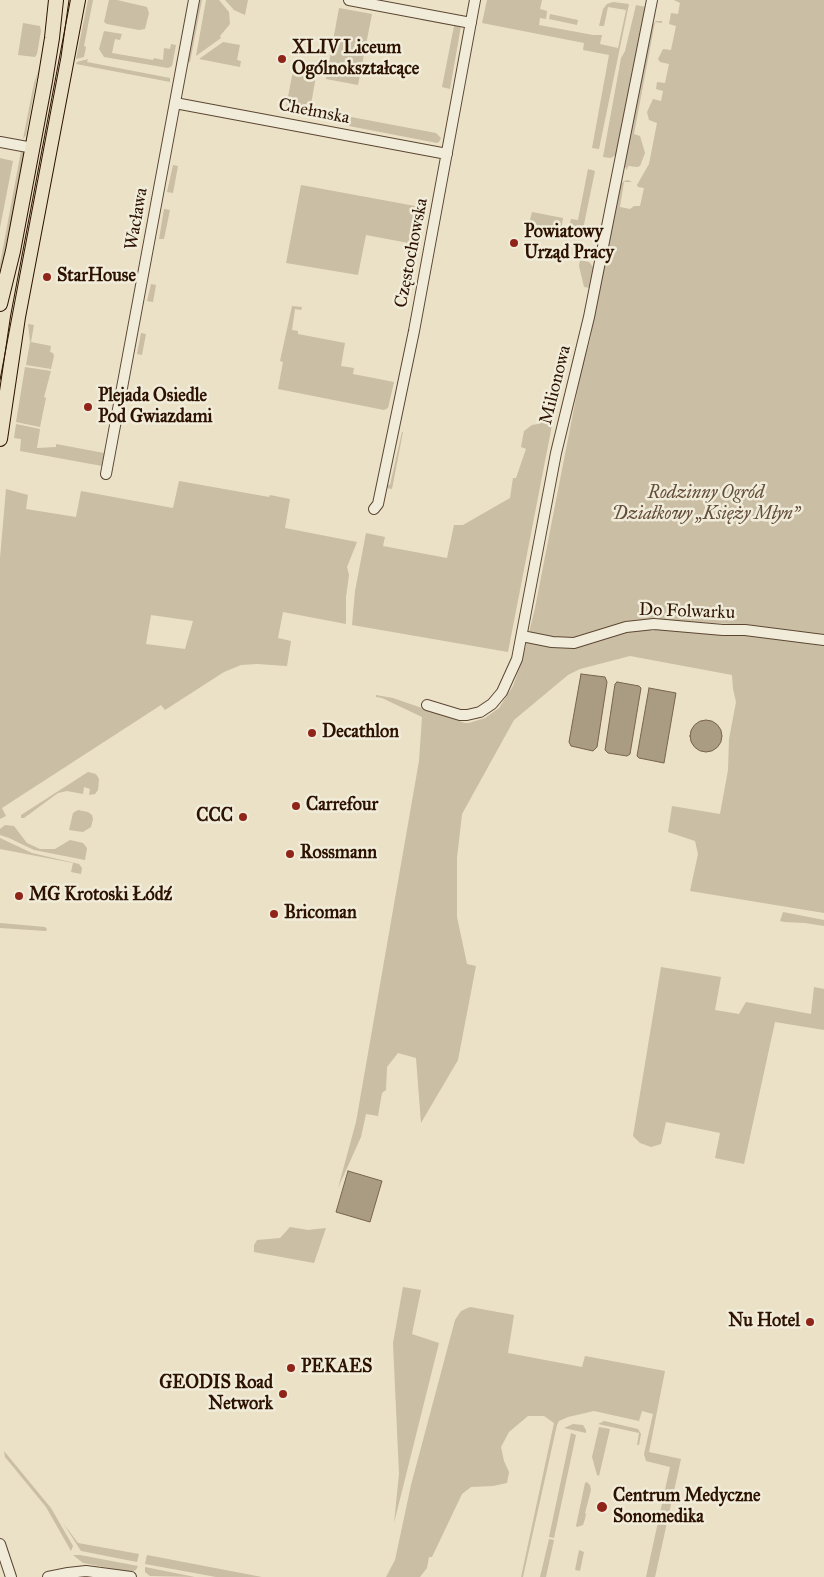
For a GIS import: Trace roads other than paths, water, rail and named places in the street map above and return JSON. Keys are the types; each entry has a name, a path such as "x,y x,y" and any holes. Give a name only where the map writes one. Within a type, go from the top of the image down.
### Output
{"main road":[{"path":"0,304 13,251 50,57 56,0"},
{"path":"0,438 17,325 78,0"}],"street":[{"name":"Wacława","path":"106,474 194,0"},
{"path":"349,0 471,23"},
{"name":"Częstochowska","path":"374,509 378,504 395,425 475,0"},
{"name":"Milionowa","path":"427,705 464,715 474,714 487,709 502,692 517,659 556,453 589,317 652,0"},
{"name":"Chełmska","path":"175,103 447,154"},
{"path":"0,142 32,148"},
{"name":"Do Folwarku","path":"522,636 561,643 574,643 626,627 654,624 745,630 824,640"},
{"path":"0,1544 11,1577"},
{"path":"48,1577 68,1572 86,1571 131,1577"}],"tram line":[{"path":"0,380 61,57 69,0"}],"place":[{"name":"XLIV Liceum Ogólnokształcące","path":"282,59"},
{"name":"Powiatowy Urząd Pracy","path":"514,243"},
{"name":"StarHouse","path":"47,277"},
{"name":"Plejada Osiedle Pod Gwiazdami","path":"88,407"},
{"name":"Decathlon","path":"312,733"},
{"name":"Carrefour","path":"296,806"},
{"name":"CCC","path":"243,817"},
{"name":"Rossmann","path":"290,854"},
{"name":"MG Krotoski Łódź","path":"19,896"},
{"name":"Bricoman","path":"274,914"},
{"name":"Nu Hotel","path":"810,1322"},
{"name":"PEKAES","path":"291,1368"},
{"name":"GEODIS Road Network","path":"283,1394"},
{"name":"Centrum Medyczne Sonomedika","path":"602,1507"}],"park label":[{"name":"Rodzinny Ogród Działkowy „Księży Młyn”","path":"706,504"}]}
